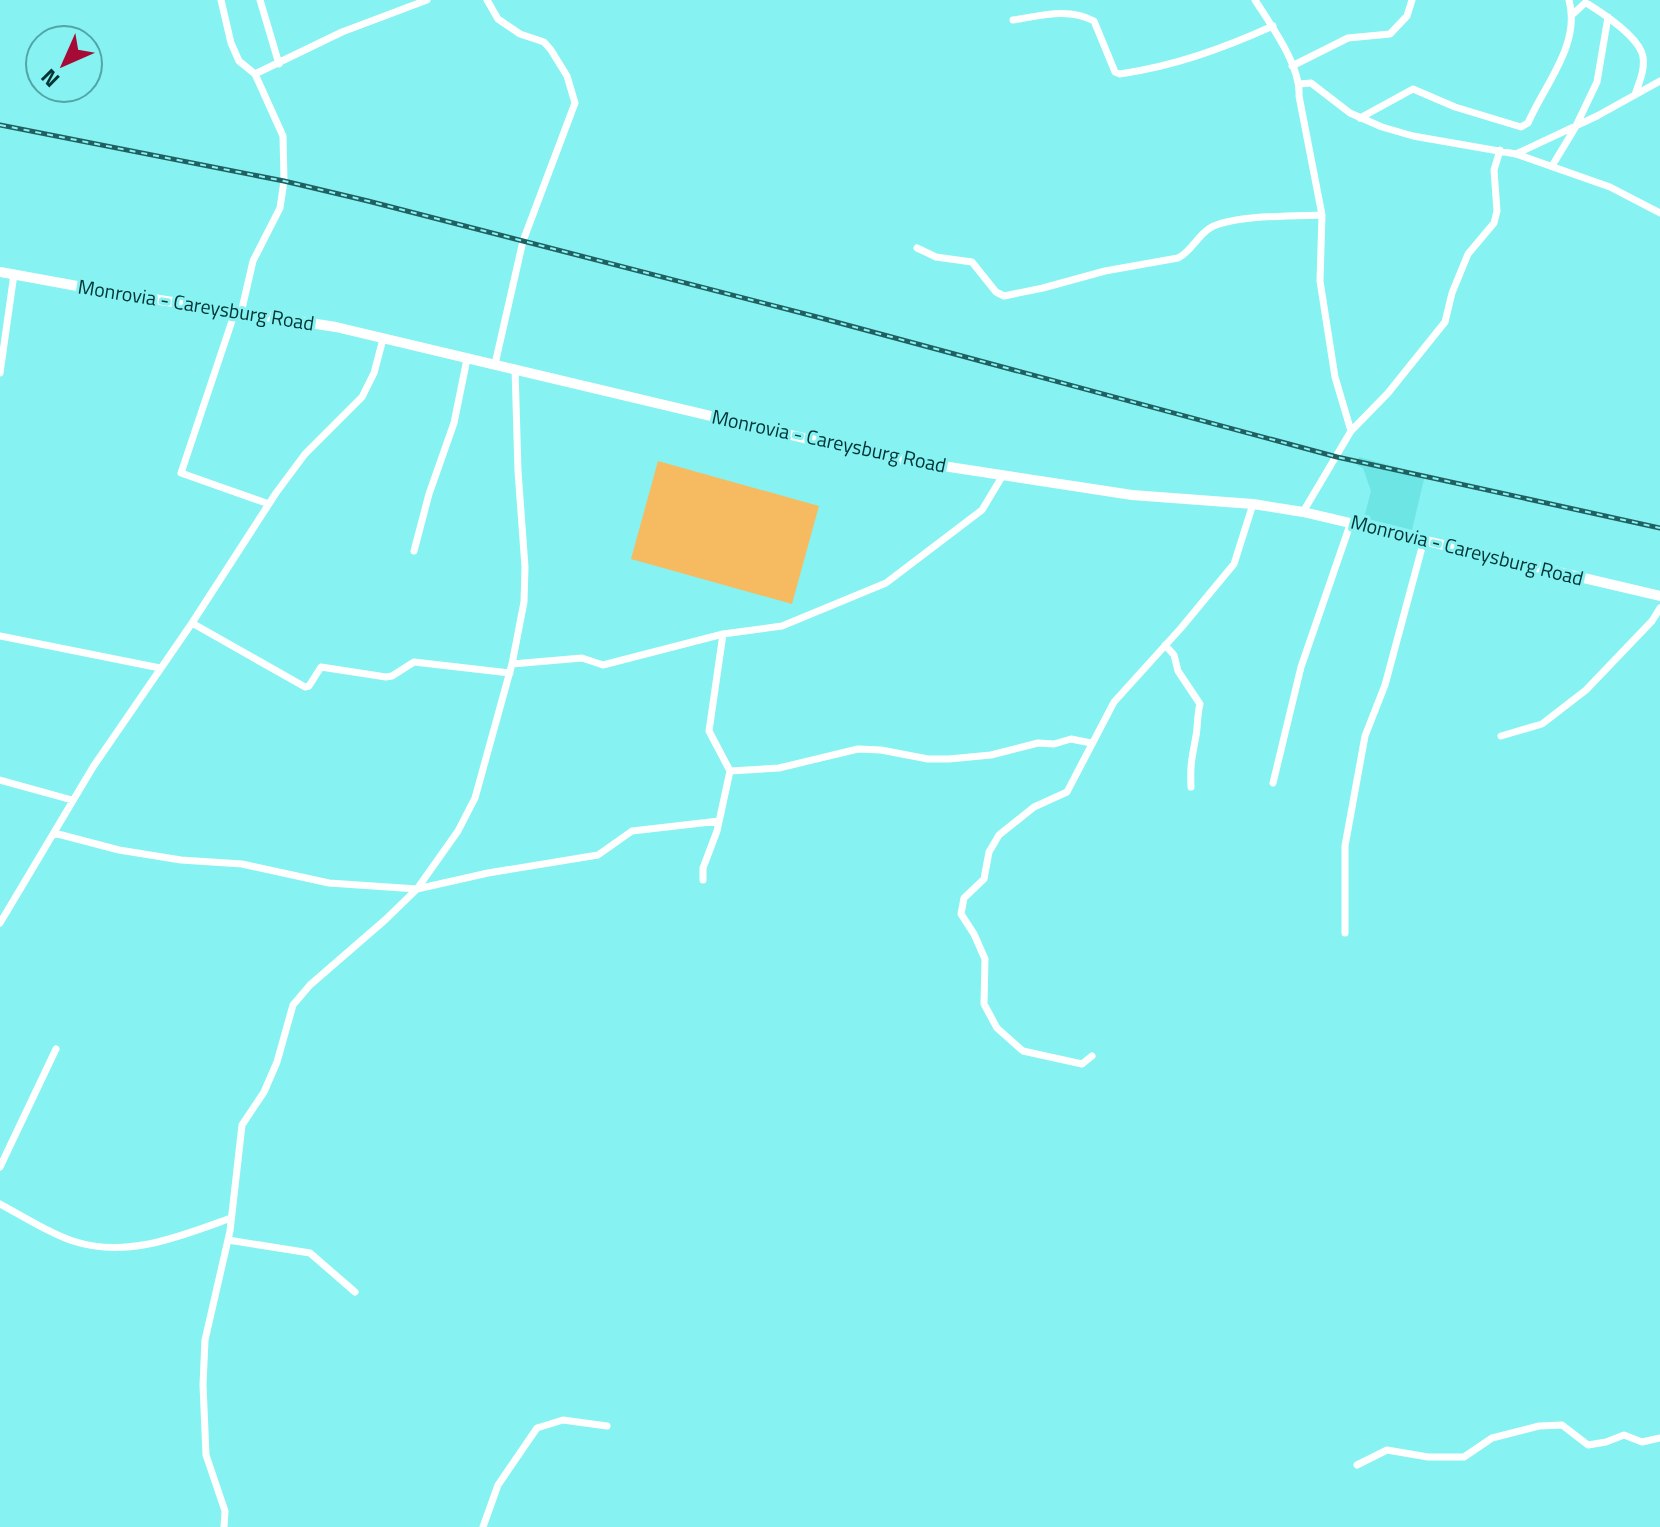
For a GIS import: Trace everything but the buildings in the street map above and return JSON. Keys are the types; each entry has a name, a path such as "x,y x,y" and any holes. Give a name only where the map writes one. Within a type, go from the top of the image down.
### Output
{"main road":[{"name":"Monrovia - Careysburg Road","path":"0,272 336,327 884,457 1132,495 1253,504 1303,512 1660,596"}],"street":[{"path":"221,0 231,43 239,61 255,74 283,136 284,181 280,208 253,261 181,473 269,504"},
{"path":"260,0 279,64"},
{"path":"255,74 342,32 427,0"},
{"path":"487,0 498,19 520,34 544,42 551,50 567,76 575,103 523,241 495,364"},
{"path":"1255,0 1273,26 1300,84 1299,96 1322,215 1320,281 1335,377 1351,431"},
{"path":"1292,66 1348,38 1390,34 1407,16 1412,0"},
{"path":"1360,118 1413,89 1455,107 1521,127 1528,123 1568,44 1573,14 1569,0"},
{"path":"1573,14 1585,3 1608,17 1636,44 1643,55 1642,74 1635,95"},
{"path":"1013,20 1061,12 1087,17 1094,21 1108,58 1115,72 1120,74 1179,63 1223,49 1273,26"},
{"path":"1552,166 1597,82 1608,17"},
{"path":"1516,154 1660,81"},
{"path":"1300,84 1311,83 1360,118 1413,136 1516,154 1610,187 1660,213"},
{"path":"1303,512 1351,431 1388,393 1445,322 1452,293 1468,254 1494,223 1497,211 1494,170 1500,150"},
{"path":"917,248 936,257 972,262 996,292 1004,296 1105,271 1178,258 1194,241 1217,225 1255,218 1322,215"},
{"path":"0,373 14,274"},
{"path":"0,923 72,800 269,504 305,454 362,397 374,373 383,339"},
{"path":"414,551 429,494 454,423 467,359"},
{"path":"224,1527 225,1511 206,1455 205,1340 228,1240 242,1125 264,1092 277,1062 293,1005 310,985 417,889 458,831 475,798 511,668 524,602 515,368"},
{"path":"192,623 305,687 309,686 321,667 386,677 414,662 511,668 582,658 603,665 723,634 782,626 886,583 982,510 1003,475"},
{"path":"1092,1056 1082,1064 1023,1051 997,1028 984,1004 985,959 961,914 964,898 984,879 989,852 999,835 1034,807 1067,792 1114,702 1201,606 1234,564 1253,504"},
{"path":"1273,783 1301,667 1351,522"},
{"path":"1345,933 1345,846 1365,736 1385,685 1424,540"},
{"path":"1501,736 1542,724 1586,690 1652,621 1660,608"},
{"path":"703,880 703,868 719,821 730,771 709,731 723,634"},
{"path":"0,636 160,668"},
{"path":"1165,645 1174,655 1178,671 1200,704 1190,759 1191,787"},
{"path":"730,771 779,768 858,749 949,759 991,755 1038,743 1054,744 1071,739 1091,743"},
{"path":"0,780 72,800"},
{"path":"54,833 119,850 181,860 242,864 329,883 417,889 488,873 598,855 632,831 719,821"},
{"path":"0,1167 56,1049"},
{"path":"0,1204 70,1240 112,1248 166,1242 231,1218"},
{"path":"228,1240 310,1253 355,1292"},
{"path":"483,1527 498,1485 537,1428 563,1420 607,1426"},
{"path":"1357,1465 1387,1450 1428,1457 1464,1457 1492,1438 1539,1426 1562,1425 1588,1445 1624,1435 1642,1442 1660,1438"}],"shaded area":[{"path":"1359,457 1425,475 1412,530 1364,518 1371,491 1363,468 1357,465"},
{"path":"658,461 819,506 792,604 631,559"}],"railway":[{"path":"0,125 284,181 368,201 821,318 1337,457 1660,528"}]}
